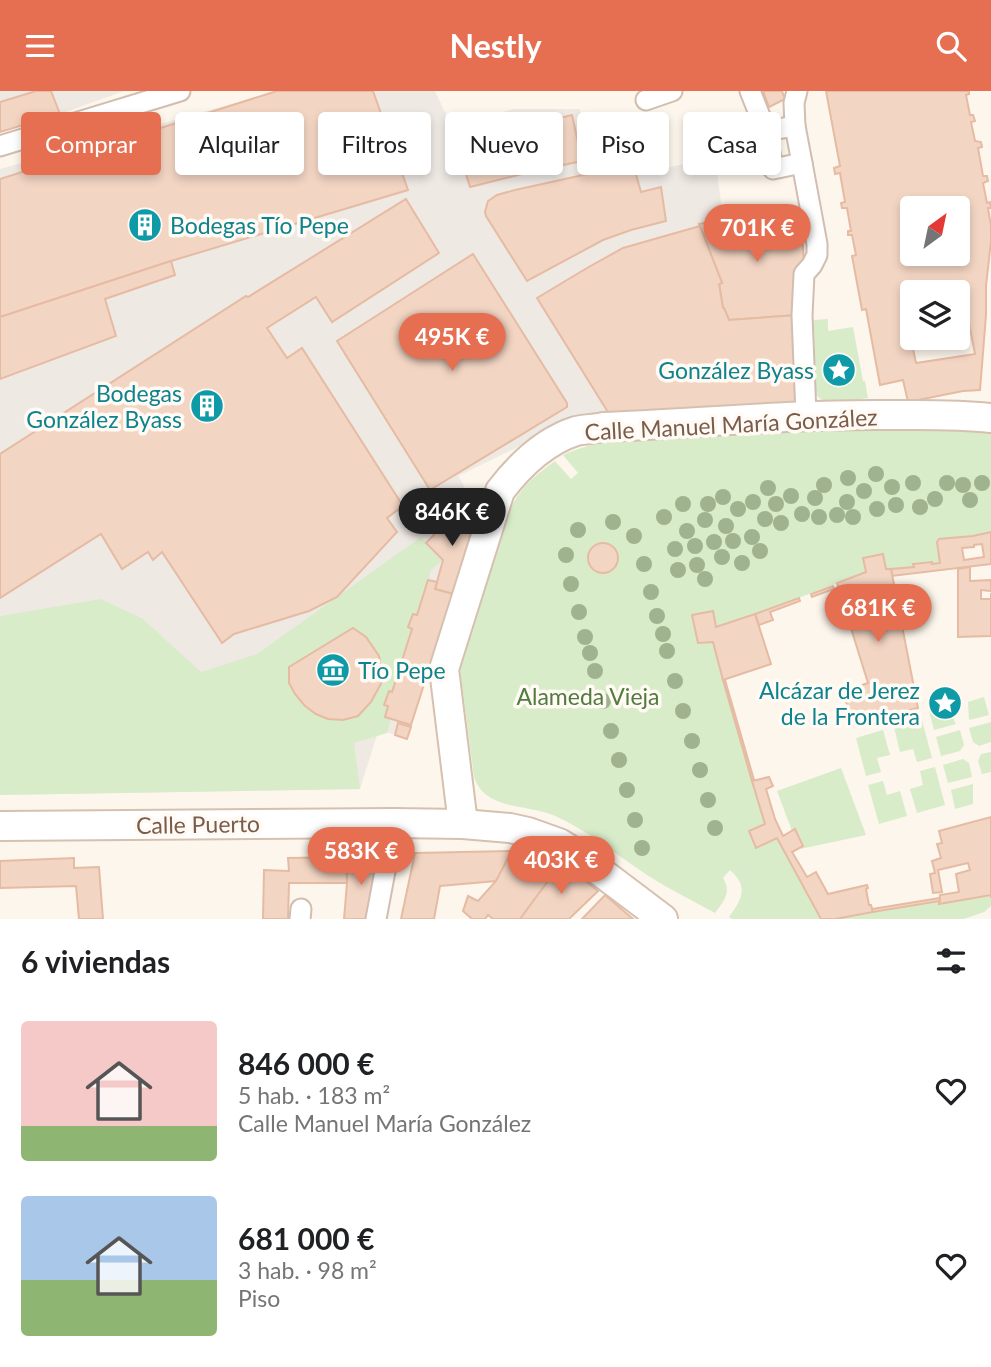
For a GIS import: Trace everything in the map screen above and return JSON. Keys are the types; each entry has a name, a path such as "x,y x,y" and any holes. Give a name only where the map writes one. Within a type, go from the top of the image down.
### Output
{"street":[{"path":"0,146 180,91"},
{"path":"646,100 672,91"},
{"path":"750,91 758,112"},
{"path":"797,91 793,103 795,126 817,244 817,255 804,274 802,315 806,415"},
{"path":"781,128 795,126"},
{"path":"781,167 802,163"},
{"name":"Calle Manuel María González","path":"464,824 444,669 500,491 512,475 547,445 576,431 806,415 991,418"},
{"path":"376,919 394,823"},
{"name":"Calle Puerto","path":"0,826 394,823 464,824 519,830 559,843 577,854 663,919"}],"shaded area":[{"path":"0,91 124,91 66,112 21,112 21,126 0,132"},
{"name":"Bodegas González Byass","path":"277,91 435,91 445,112 445,175 563,175 563,112 503,112 513,109 580,109 580,112 577,112 577,175 589,175 590,185 635,175 669,175 669,167 683,164 683,175 717,175 723,218 751,215 801,216 798,315 802,405 573,420 458,476 479,509 453,594 407,739 380,730 378,732 360,789 0,795 0,169 21,163 21,175 161,175 161,124 175,120 175,175 304,175 304,112 202,112"}],"green space":[{"path":"828,319 828,331 853,327 868,398 834,403 826,402 815,392 814,320"},
{"name":"Alameda Vieja","path":"809,426 991,433 991,532 939,539 937,542 940,563 886,569 882,554 863,558 866,572 716,627 713,611 693,616 698,643 713,642 765,824 756,848 777,838 821,919 732,919 729,917 742,893 740,882 730,870 723,878 727,888 726,896 715,913 652,878 565,821 553,815 496,801 479,788 474,777 460,670 508,513 528,484 555,461 571,479 578,473 563,455 611,440"},
{"path":"421,537 443,560 431,570 387,733 354,743 360,789 0,795 0,616 101,599 143,619 201,672 257,654"},
{"path":"984,697 989,715 969,720 968,702"},
{"path":"947,707 956,724 934,730 929,711"},
{"path":"922,720 932,758 917,762 913,749 900,752 894,727"},
{"path":"991,722 991,742 979,746 973,742 969,728"},
{"path":"883,730 890,755 877,758 881,772 866,776 856,738"},
{"path":"960,730 964,745 960,751 941,756 936,737"},
{"path":"991,752 991,772 982,774 978,761 981,754"},
{"path":"963,759 969,763 972,777 948,783 943,765"},
{"path":"935,767 945,805 917,813 910,789 923,785 920,771"},
{"path":"841,768 866,835 800,849 803,845 795,830 792,831 777,791"},
{"path":"883,781 887,795 900,791 907,816 879,824 868,785"},
{"path":"973,784 973,804 955,809 951,790"},
{"path":"991,895 991,906 984,912 964,919 835,919 939,901 940,904"}],"building":[{"path":"36,91 51,91 59,112 21,112 21,126 0,132 0,102"},
{"name":"Bodegas Tío Pepe","path":"277,91 373,91 380,112 318,112 318,175 403,175 408,190 171,261 0,317 0,179 21,172 21,175 161,175 161,128 175,123 175,175 304,175 304,112 211,112"},
{"path":"763,91 782,91 785,99 769,107"},
{"path":"826,91 969,91 966,95 970,115 973,115 975,121 971,122 975,141 981,142 982,147 978,148 983,176 987,176 988,181 983,183 987,203 990,202 991,208 988,208 991,241 980,390 908,402 903,380 880,385 866,309 862,310 852,256 856,255 852,235 848,235 848,231 851,231 847,208 842,208 841,203 845,202 840,173 835,174 834,168 840,166"},
{"path":"572,115 577,138 577,162 563,165 563,117"},
{"path":"466,175 518,175 470,187"},
{"path":"583,175 636,175 641,192 661,187 666,221 603,240 527,281 485,212 488,201 497,195"},
{"name":"Bodegas González Byass","path":"406,199 439,253 332,322 316,297 267,328 287,358 302,348 403,506 387,518 397,532 337,597 309,611 234,634 222,643 162,552 153,560 148,552 122,569 101,534 0,598 0,454 246,296"},
{"path":"751,215 801,216 804,262 801,262 798,315 729,320 723,308 719,284 722,283 699,224"},
{"path":"700,226 722,283 719,284 723,308 729,320 798,315 797,408 611,417 537,298 623,248"},
{"path":"473,254 567,407 430,490 337,341"},
{"path":"171,261 175,275 105,299 116,336 0,379 0,317"},
{"path":"460,507 470,511 470,517 475,520 453,594 435,589 443,560 426,543 448,520 452,523"},
{"path":"991,532 991,564 892,576 891,569 914,567 913,564 940,563 937,542 939,539","holes":["982,544 984,557 964,560 962,548"]},
{"path":"603,543 614,547 618,558 614,569 603,573 592,569 588,558 592,547"},
{"path":"883,554 886,569 891,569 918,708 853,725 845,698 860,693 859,686 868,683 837,583 866,572 863,558"},
{"path":"970,567 970,581 991,580 991,591 981,590 981,599 991,599 991,636 958,637 958,569"},
{"path":"428,580 437,582 435,589 453,594 411,725 385,717 388,706 384,705 389,691 392,692 412,629 408,627 413,614 417,615"},
{"path":"833,586 834,589 812,597 811,594"},
{"path":"799,598 800,601 770,612 773,620 759,625 755,614"},
{"path":"713,611 716,627 755,614 771,664 723,680 713,642 698,643 692,615"},
{"path":"353,628 366,637 379,656 383,680 371,702 358,716 343,720 328,719 305,706 295,694 289,683 289,667"},
{"path":"723,680 754,780 752,781"},
{"path":"398,723 411,727 407,739 395,735"},
{"path":"769,777 773,786 766,789 775,819 783,836 795,829 803,846 792,852 807,877 816,872 828,894 867,885 869,905 873,912 821,919 777,838 756,848 749,831 765,824 752,781"},
{"path":"991,817 991,895 939,904 940,895 959,892 956,874 970,870 968,863 938,870 942,892 933,893 930,874 935,873 932,861 941,858 937,844 942,843 939,831"},
{"path":"512,851 496,881 440,886 434,919 401,919 415,853"},
{"path":"512,851 562,862 547,881 554,886 523,919 493,919 488,915 485,919 472,919 463,911 468,896 478,901 496,881"},
{"path":"380,856 373,919 344,919 346,857"},
{"path":"346,857 347,883 289,883 288,919 263,919 264,870 289,871 288,858"},
{"path":"74,858 74,868 99,867 103,919 79,919 76,886 0,888 0,861"},
{"path":"562,862 598,891 569,919 520,919"},
{"path":"605,895 633,919 582,919"},
{"path":"940,898 940,901 873,912 872,909"}],"place":[{"name":"Bodegas Tío Pepe","path":"145,225"},
{"name":"González Byass","path":"839,370"},
{"name":"Bodegas González Byass","path":"207,406"},
{"name":"Tío Pepe","path":"333,670"},
{"name":"Alcázar de Jerez de la Frontera","path":"945,703"}]}
